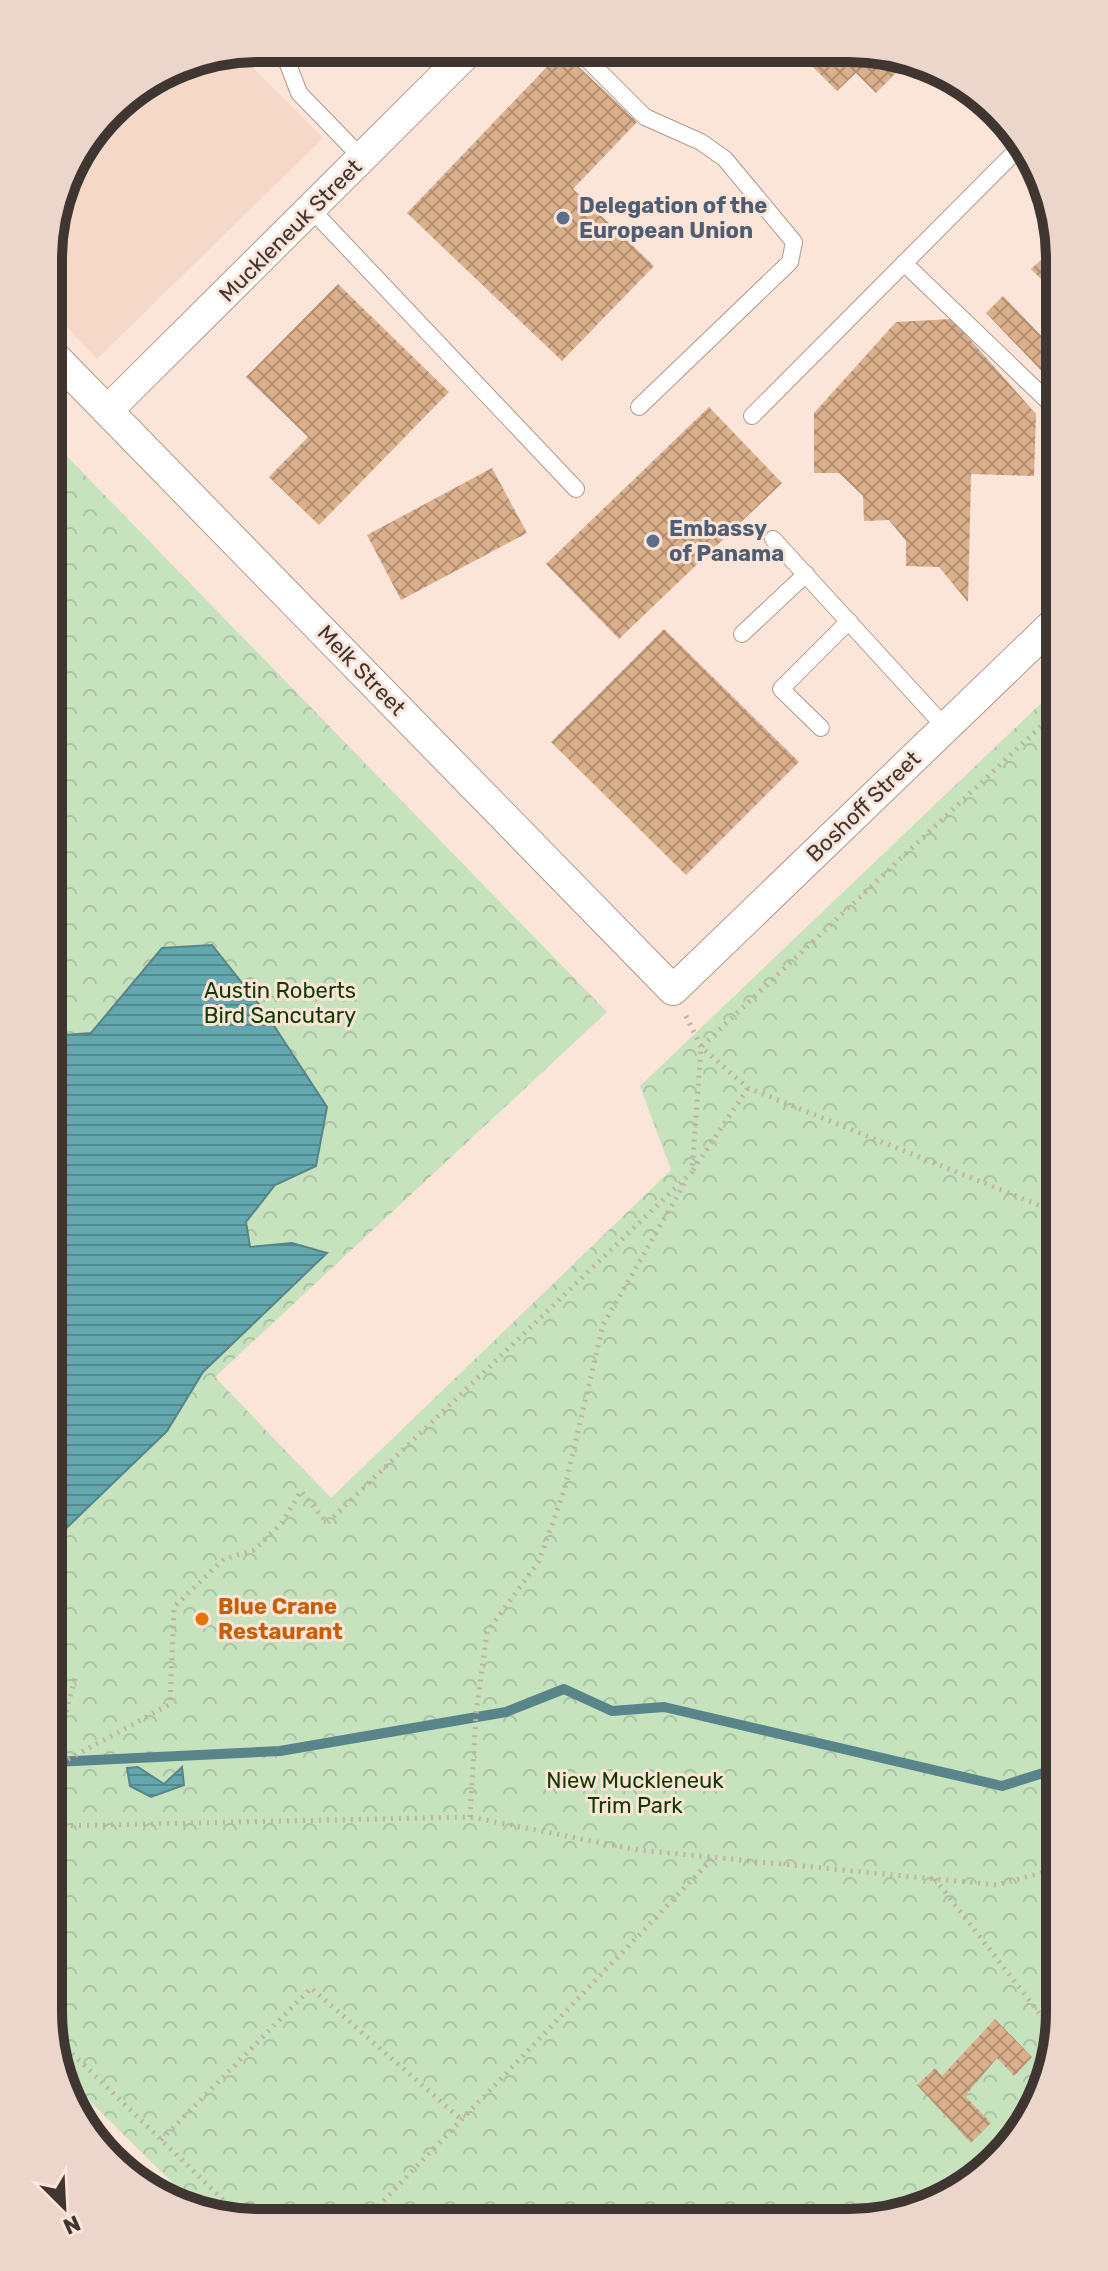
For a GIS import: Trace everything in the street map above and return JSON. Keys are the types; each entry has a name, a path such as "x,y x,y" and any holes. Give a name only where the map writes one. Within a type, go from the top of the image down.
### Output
{"street":[{"name":"Muckleneuk Street","path":"108,410 458,62"},
{"name":"Melk Street","path":"62,364 673,990"},
{"name":"Boshoff Street","path":"673,990 1046,631"}],"lane":[{"path":"286,62 299,93 362,158"},
{"path":"590,62 645,117 701,142 725,159 794,242 790,262 639,407"},
{"path":"752,416 1015,152"},
{"path":"311,209 576,489"},
{"path":"904,263 1046,399"},
{"path":"773,539 945,727"},
{"path":"742,634 806,574"},
{"path":"821,728 781,689 849,621"}],"path":[{"path":"62,1763 170,1704 174,1607 196,1582 224,1559 254,1550 282,1523 301,1491 327,1523 692,1172 701,1047 1046,721"},
{"path":"673,990 701,1047 748,1088 1046,1208"},
{"path":"470,1817 476,1714 487,1632 539,1561 564,1491 603,1325 692,1172 748,1088"},
{"path":"62,1728 75,1678"},
{"path":"62,1826 470,1817 638,1850 997,1885 1046,1872"},
{"path":"376,2209 713,1857"},
{"path":"935,1879 1046,2022"},
{"path":"161,2140 311,1988 462,2120"},
{"path":"66,2048 230,2207"}],"shaded area":[{"path":"247,62 323,138 97,359 62,322 64,233 72,196 88,160 120,120 149,95 196,72"}],"green space":[{"name":"Niew Muckleneuk Trim Park","path":"62,451 607,1012 215,1377 331,1498 671,1170 640,1086 1046,699 1046,2025 1036,2075 1013,2122 979,2160 959,2176 925,2194 875,2207 259,2209 220,2205 184,2194 78,2089 69,2063 62,2012"}],"water":[{"path":"212,945 265,1012 327,1107 316,1166 275,1185 246,1222 250,1247 292,1243 327,1253 203,1372 167,1431 62,1532 62,1035 91,1033 162,948"},
{"path":"138,1767 164,1784 182,1767 184,1785 151,1797 130,1786 127,1768"}],"building":[{"path":"551,62 574,62 637,122 573,189 654,266 562,361 407,213"},
{"path":"808,62 862,62 900,69 876,93 856,73 837,91"},
{"path":"1046,256 1046,284 1031,269"},
{"path":"338,284 449,392 319,525 269,477 308,437 246,377"},
{"path":"1003,296 1046,341 1046,376 986,313"},
{"path":"952,319 1036,414 1034,476 971,474 968,602 939,567 906,566 906,541 889,520 864,521 863,496 839,473 814,473 814,413 896,322"},
{"path":"709,407 782,483 619,639 546,564"},
{"path":"492,468 527,533 401,600 367,535"},
{"path":"664,629 799,762 686,875 551,742"},
{"path":"995,2019 1032,2057 1014,2076 997,2058 965,2096 991,2123 971,2143 917,2085 935,2068 942,2076"}],"waterway":[{"path":"62,1762 280,1751 506,1712 564,1689 612,1711 664,1707 1002,1786 1046,1772"}],"place":[{"name":"Delegation of the European Union","path":"563,218"},
{"name":"Embassy of Panama","path":"653,541"},
{"name":"Blue Crane Restaurant","path":"202,1619"}],"park label":[{"name":"Austin Roberts Bird Sancutary","path":"280,1002"}]}
